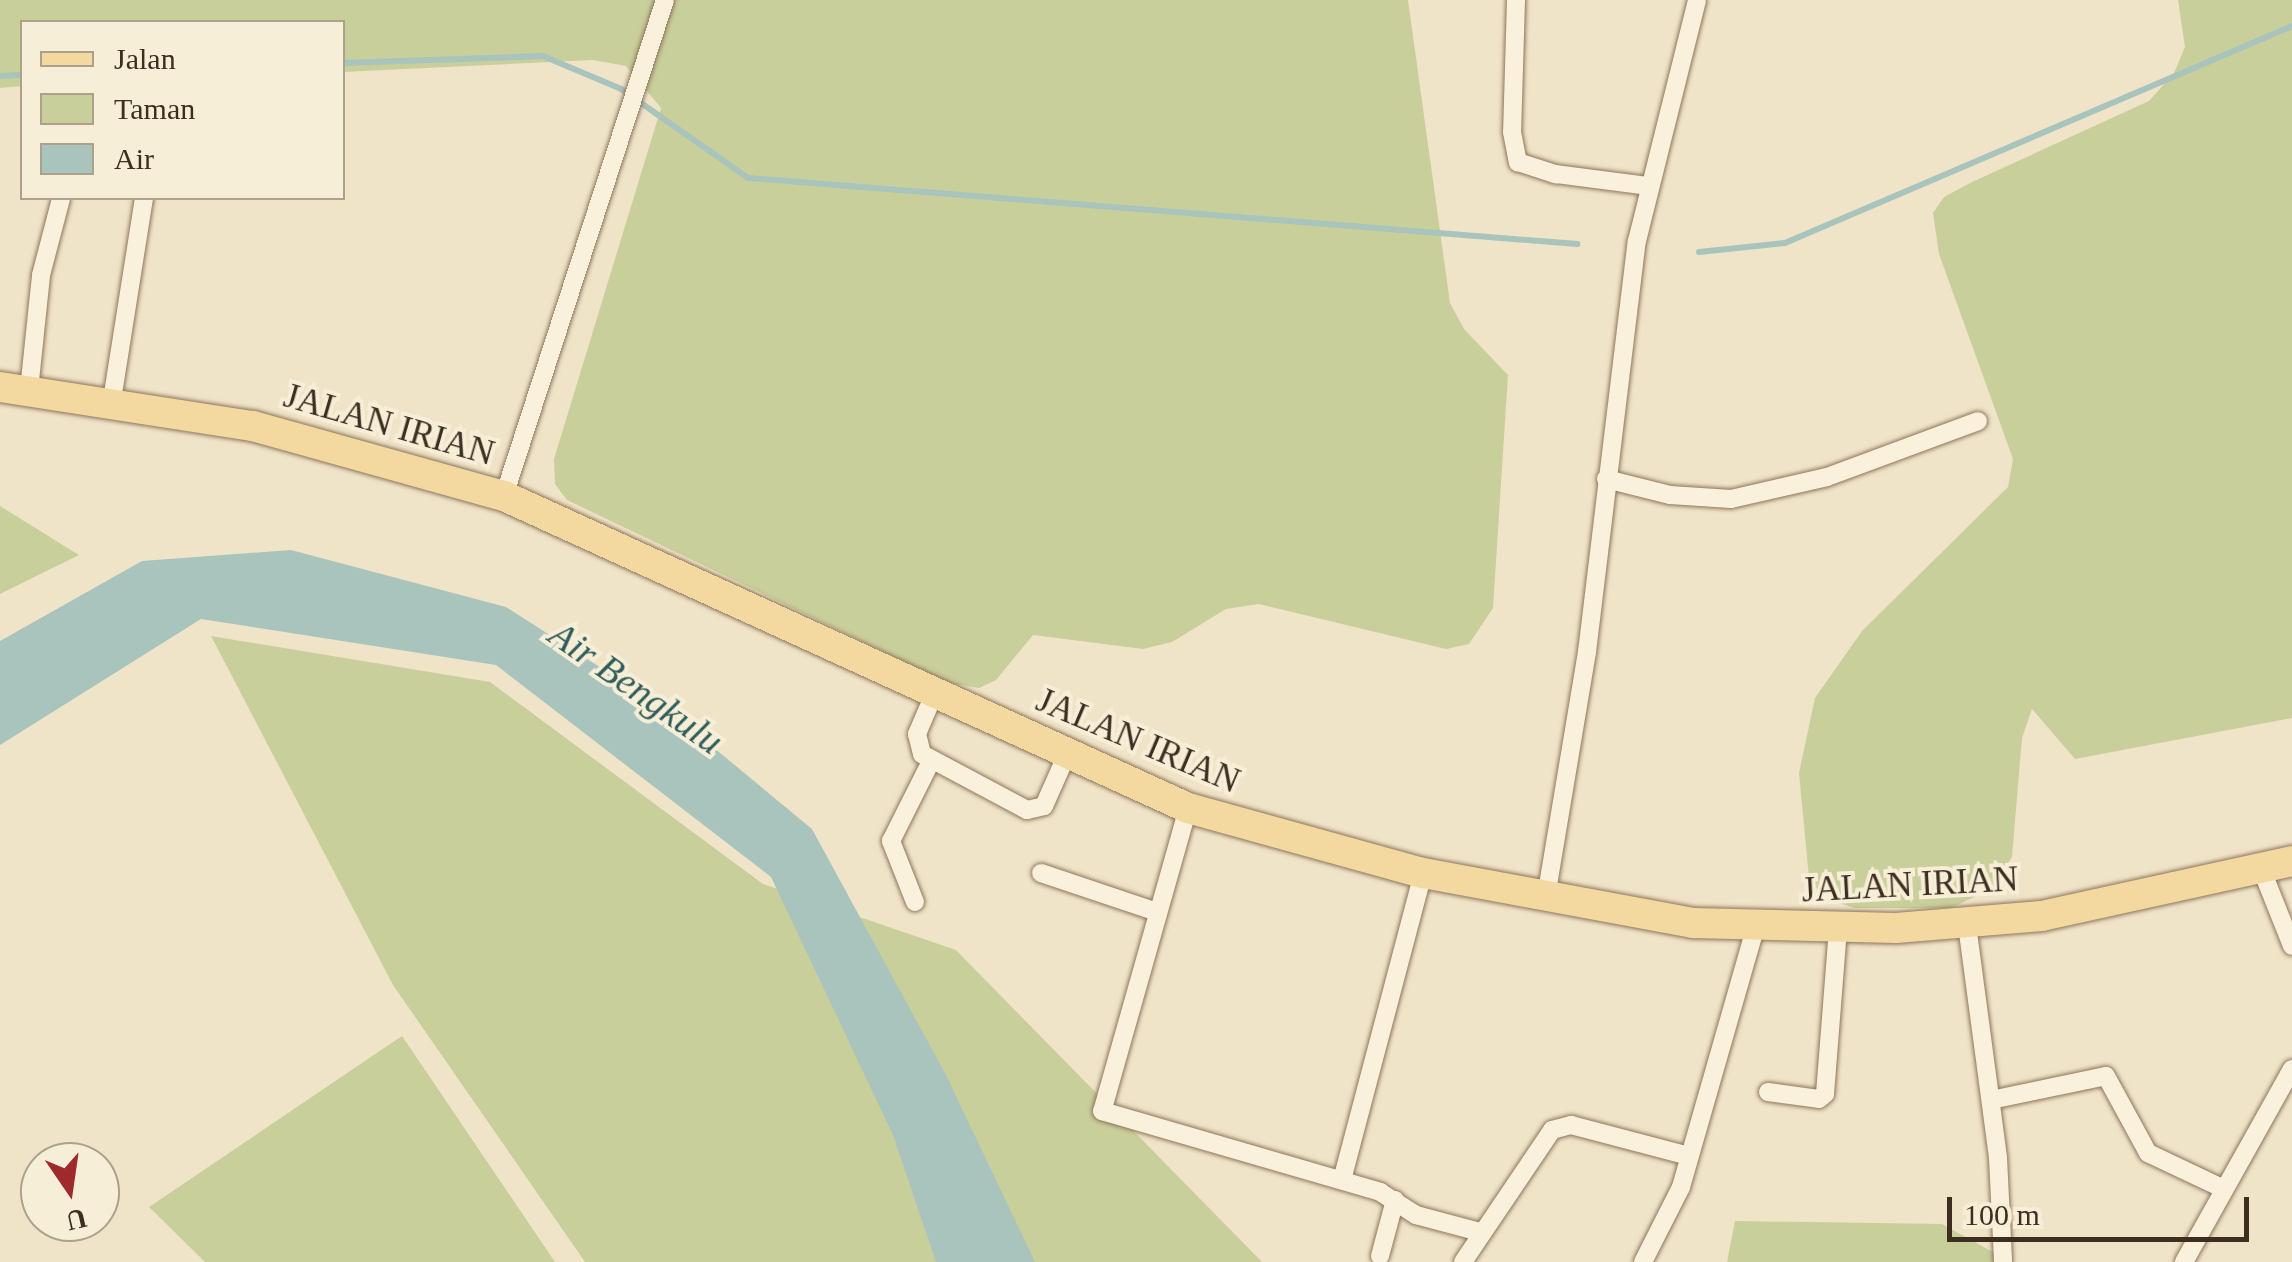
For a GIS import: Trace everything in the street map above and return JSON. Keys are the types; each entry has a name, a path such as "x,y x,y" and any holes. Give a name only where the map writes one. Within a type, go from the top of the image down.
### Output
{"main road":[{"name":"JALAN IRIAN","path":"15,388 112,400 328,443 504,496 1188,808 1423,872 1546,897 1755,928 1838,928 1966,925 2042,916 2292,861"}],"street":[{"path":"504,496 666,0"},
{"path":"1516,0 1512,132 1518,162 1556,174 1648,186"},
{"path":"1546,897 1588,652 1606,478 1648,186 1702,0"},
{"path":"15,388 61,200"},
{"path":"112,400 144,200"},
{"path":"1606,478 1670,494 1731,500 1827,477 1978,422"},
{"path":"934,692 917,734 919,749 931,761 1032,811 1044,806 1067,754"},
{"path":"916,902 891,841 931,761"},
{"path":"1188,808 1154,910 1102,1110 1215,1149 1342,1180 1395,1200 1416,1215 1480,1232"},
{"path":"2261,868 2292,946"},
{"path":"1342,1180 1423,872"},
{"path":"1041,873 1154,910"},
{"path":"1966,925 1991,1100 2003,1262"},
{"path":"1643,1262 1674,1205 1755,928"},
{"path":"1768,1092 1819,1099 1825,1094 1838,928"},
{"path":"2184,1262 2292,1069"},
{"path":"1991,1100 2106,1076 2148,1153 2222,1188"},
{"path":"1463,1262 1545,1136 1560,1126 1689,1156"},
{"path":"1380,1256 1395,1200"}],"green space":[{"path":"0,0 1408,0 1450,303 1464,329 1508,375 1493,608 1469,644 1446,649 1259,604 1226,609 1172,642 1143,649 1033,635 996,680 979,688 949,683 567,500 555,484 554,459 661,108 626,66 593,60 345,72 345,20 20,20 20,86 0,88"},
{"path":"2178,0 2292,0 2292,718 2075,759 2032,709 2022,738 2012,857 1993,888 1951,908 1854,908 1824,898 1809,878 1799,773 1815,698 1862,631 2008,487 2013,459 1939,254 1933,213 1944,197 1972,182 2149,101 2174,73 2185,47"},
{"path":"0,506 79,555 0,594"},
{"path":"211,636 490,682 763,884 956,950 1262,1262 585,1262 393,985"},
{"path":"402,1036 555,1262 205,1262 149,1207"},
{"path":"1735,1221 1942,1224 2011,1262 1727,1262"}],"water":[{"path":"291,550 506,607 673,714 812,829 946,1075 1035,1262 936,1262 893,1135 771,877 496,665 201,619 0,745 0,641 142,561"}],"waterway":[{"path":"1699,252 1785,243 2292,26"},
{"path":"345,63 543,56 621,89 748,178 1577,244"},
{"path":"0,76 20,75"}],"water label":[{"name":"Air Bengkulu","path":"636,688"}]}
